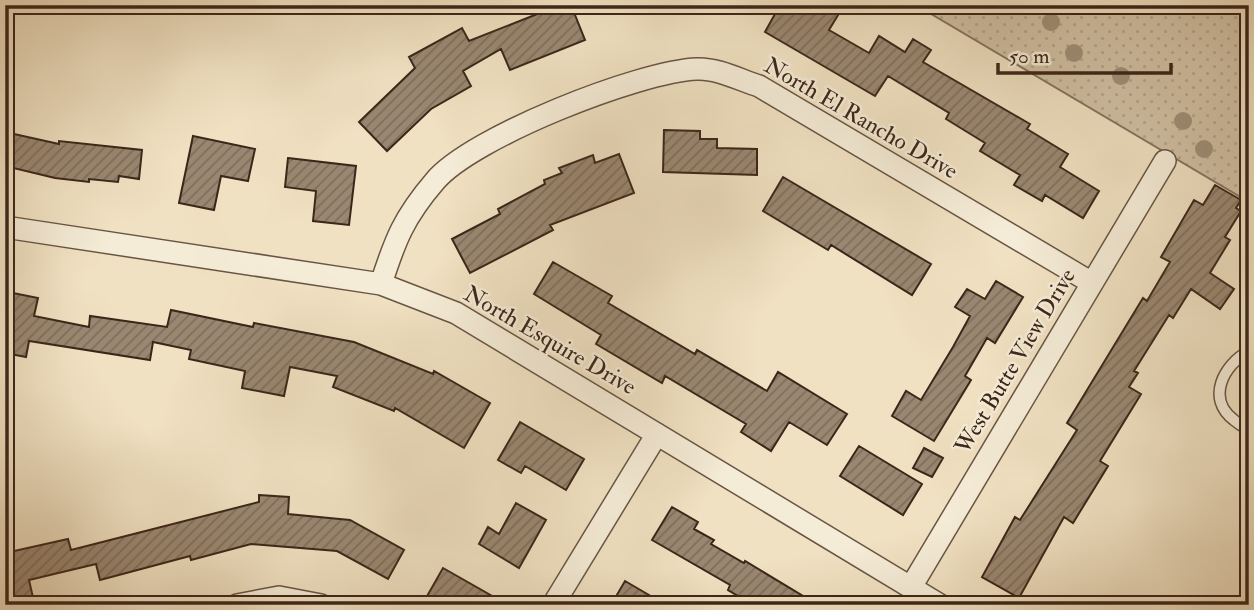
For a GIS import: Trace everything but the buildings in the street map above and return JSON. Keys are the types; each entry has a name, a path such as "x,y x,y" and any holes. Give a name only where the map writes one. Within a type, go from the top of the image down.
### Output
{"street":[{"name":"North El Rancho Drive","path":"381,284 398,230 436,179 467,153 506,132 650,75 700,69 759,86 1092,283"},
{"name":"West Butte View Drive","path":"911,587 1165,161"},
{"name":"North Esquire Drive","path":"5,227 381,284 456,313 940,605"},
{"path":"553,605 657,434"},
{"path":"237,605 279,597 321,605"}],"lane":[{"path":"1249,351 1225,370 1217,396 1225,413 1243,427 1249,427"}],"shaded area":[{"path":"916,5 1249,5 1249,202"}]}
